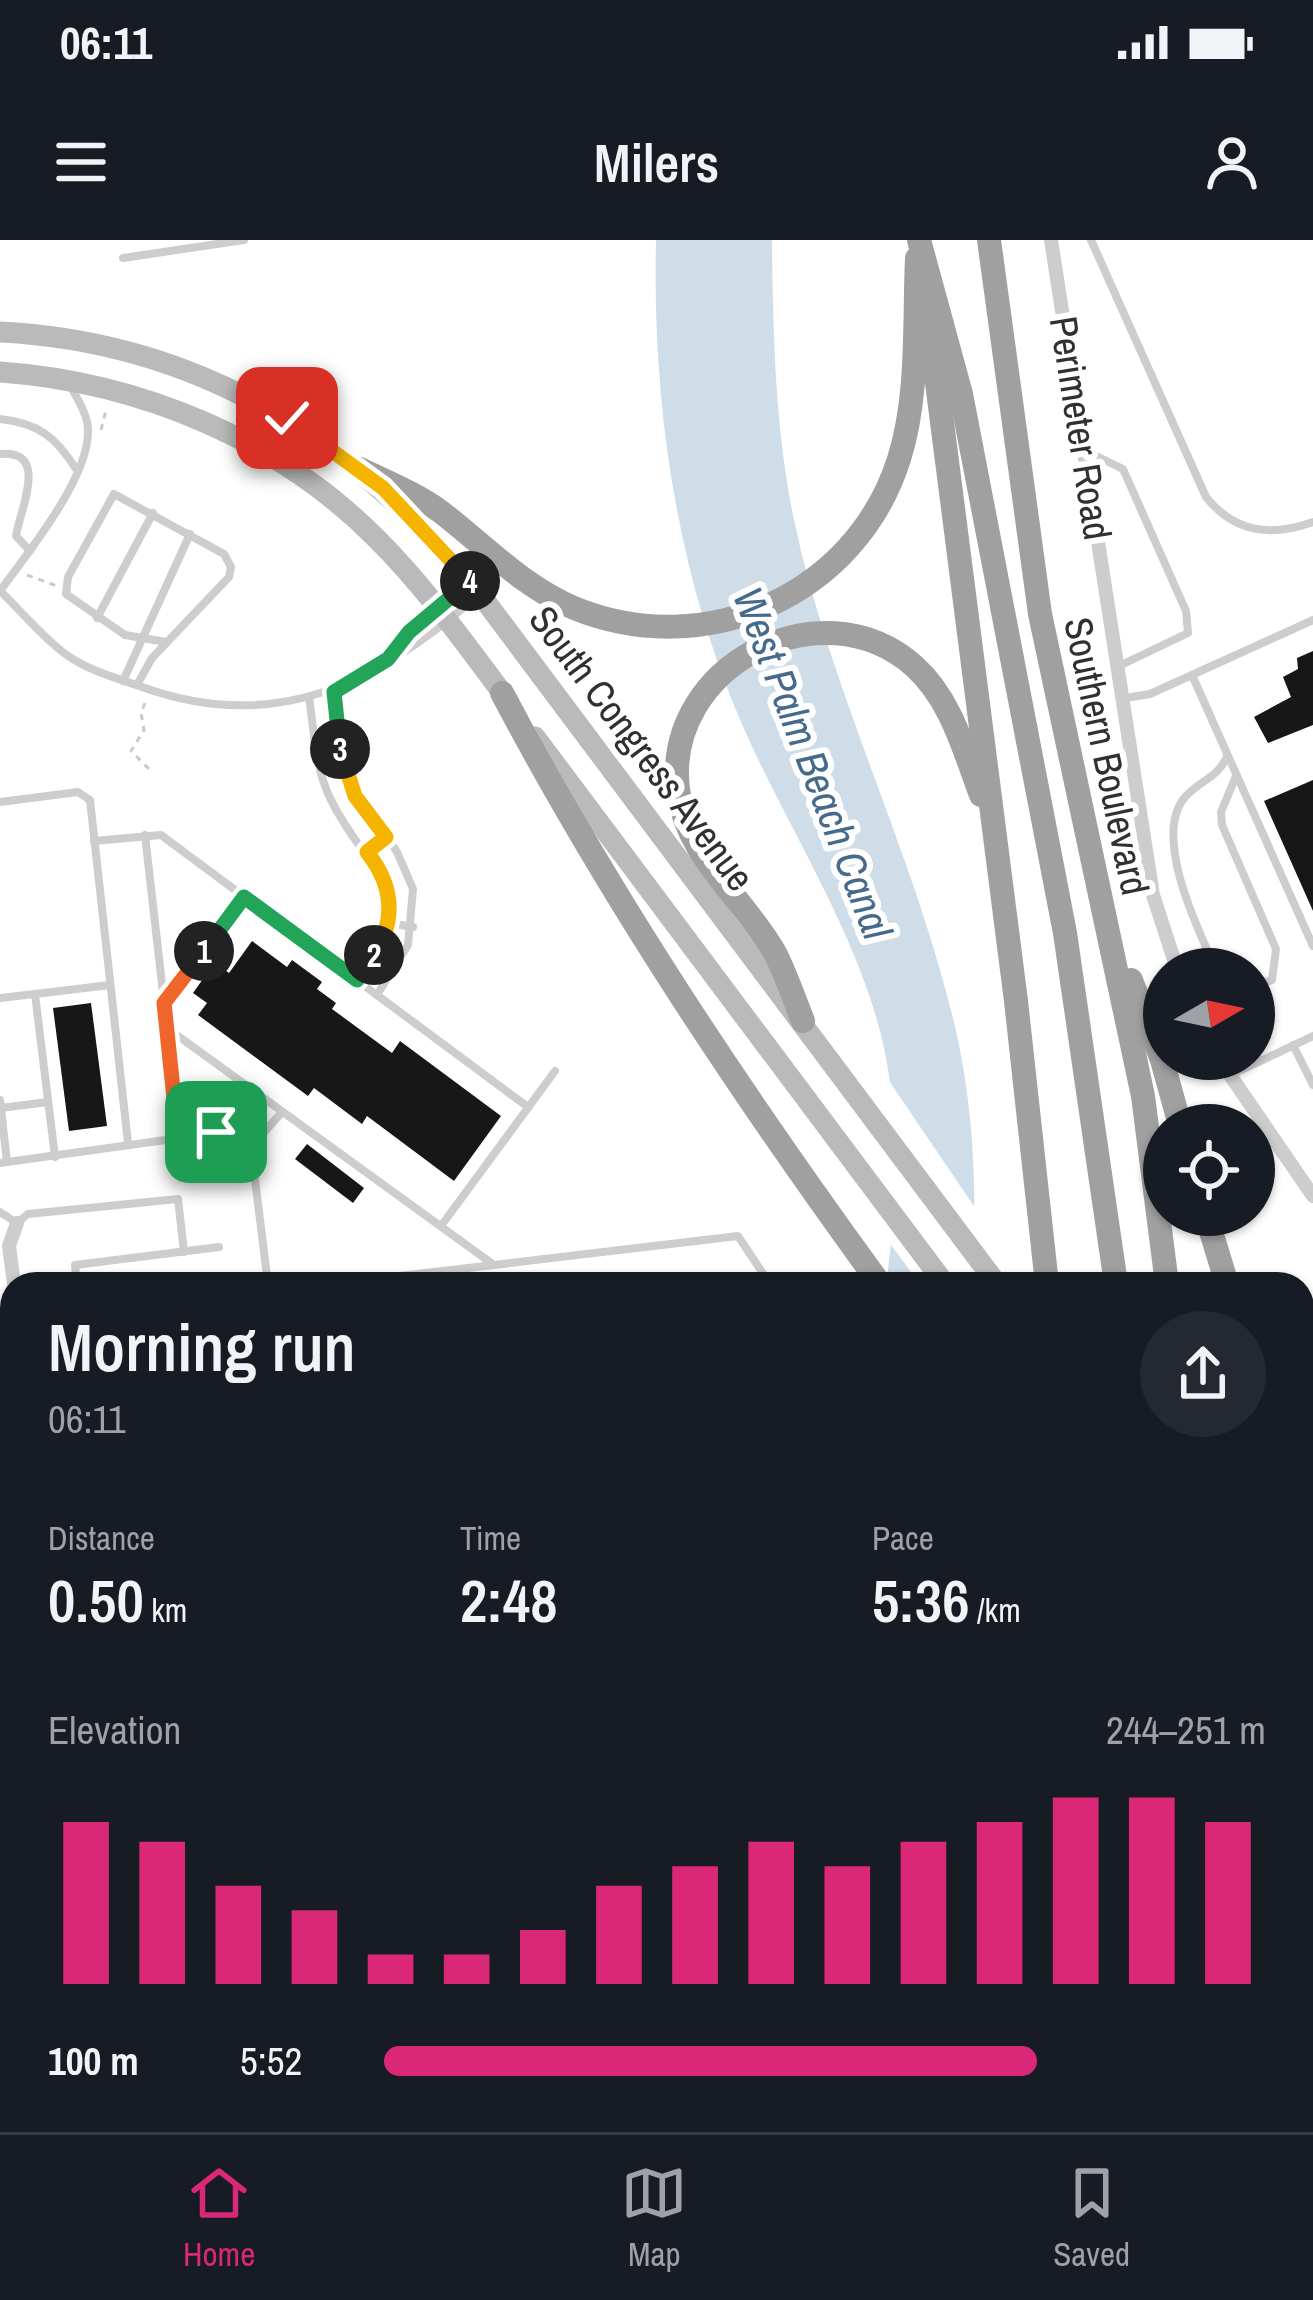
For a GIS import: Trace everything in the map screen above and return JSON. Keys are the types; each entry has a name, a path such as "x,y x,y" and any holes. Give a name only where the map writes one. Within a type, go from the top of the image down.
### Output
{"highway":[{"path":"360,469 437,508 559,601 621,621 679,627 729,622 771,607 830,566 882,499 906,434 918,240"},
{"path":"918,240 996,836 1046,1272"},
{"path":"918,240 962,394 1065,933 1114,1272"},
{"name":"Southern Boulevard","path":"989,240 1037,595 1143,1096 1165,1272"},
{"path":"803,1021 774,952 701,854 685,824 677,782 679,750 692,709 730,665 769,644 811,634 846,635 890,650 937,692 996,836"},
{"path":"502,693 565,812 871,1272"},
{"path":"1098,896 1162,1060 1174,1104"},
{"path":"1212,1236 1223,1272"}],"main road":[{"name":"South Congress Avenue","path":"0,332 96,344 182,368 287,418 360,469 424,528 476,588 988,1272"},
{"name":"South Congress Avenue","path":"0,372 67,381 181,412 284,465 353,516 444,615 935,1272"}],"street":[{"name":"Perimeter Road","path":"1051,240 1153,895 1170,948"},
{"path":"1234,1080 1313,1196"},
{"path":"12,1272 9,1246 17,1223"}],"lane":[{"path":"123,258 244,240"},
{"path":"1091,240 1206,497 1227,518 1254,530 1285,531 1313,522"},
{"path":"67,381 88,432 76,470 30,551 0,591 61,651 137,686 219,708 309,697 334,692 429,638 444,615 476,588"},
{"path":"0,419 31,424 49,434 76,470"},
{"path":"1084,450 1123,469 1186,610 1188,633 1119,666"},
{"path":"0,454 12,452 23,459 28,471 29,497 16,536 30,551"},
{"path":"137,686 166,642 229,577 232,567 224,554 114,494 65,585 72,601 125,635 166,642"},
{"path":"97,618 154,513"},
{"path":"123,680 190,534"},
{"path":"388,659 409,632 444,615 476,588"},
{"path":"1125,698 1150,694 1313,620"},
{"path":"1192,675 1313,946"},
{"path":"334,692 345,776 408,871 413,890 408,945 377,994"},
{"path":"309,697 320,776 340,818 388,886 389,923 357,980"},
{"path":"1206,948 1190,914 1174,828 1187,794 1218,774 1228,756"},
{"path":"1237,775 1221,812 1222,825 1276,949 1275,957"},
{"path":"0,802 78,792 90,800 128,1143"},
{"path":"145,835 178,1137"},
{"path":"94,841 161,835 528,1107"},
{"path":"367,852 386,837"},
{"path":"164,1003 244,897"},
{"path":"389,923 413,927"},
{"path":"0,998 110,985"},
{"path":"35,994 55,1157"},
{"path":"167,1028 494,1265"},
{"path":"1275,1054 1313,1036"},
{"path":"1293,1045 1313,1084"},
{"path":"441,1226 554,1072"},
{"path":"48,1102 0,1104 4,1162 216,1132 251,1147"},
{"path":"267,1272 251,1147 282,1112"},
{"path":"0,1212 17,1223 28,1214 178,1198 184,1252"},
{"path":"434,1272 738,1236 762,1272"},
{"path":"76,1272 76,1265 219,1247"}],"path":[{"path":"26,574 49,586 65,585"},
{"path":"151,690 141,713 144,730 131,752 152,771"}],"water":[{"name":"West Palm Beach Canal","path":"656,240 772,240 779,416 794,520 829,649 919,902 956,1031 973,1157 972,1272 887,1272 895,1166 884,1048 858,964 741,722 700,606 684,546 664,424"}],"pier":[{"path":"881,1069 982,1218 979,1272 911,1272 885,1237 887,1113"}],"building":[{"path":"1313,651 1313,725 1268,743 1254,717 1291,697 1283,677 1298,669 1297,658"},
{"path":"1313,780 1313,911 1264,801"},
{"path":"252,941 287,967 292,960 322,982 317,989 336,1003 332,1009 392,1053 400,1041 501,1116 454,1181 367,1116 362,1124 314,1088 308,1096 198,1015 207,1003 193,993 215,962 229,973"},
{"path":"91,1003 107,1126 69,1131 53,1008"},
{"path":"307,1144 364,1188 353,1203 295,1159"}],"route":[{"path":"216,1132 178,1137 164,1003 244,897 357,980 389,923 388,886 367,852 386,837 345,776 334,692 388,659 409,632 471,583 383,488 287,418"}]}
